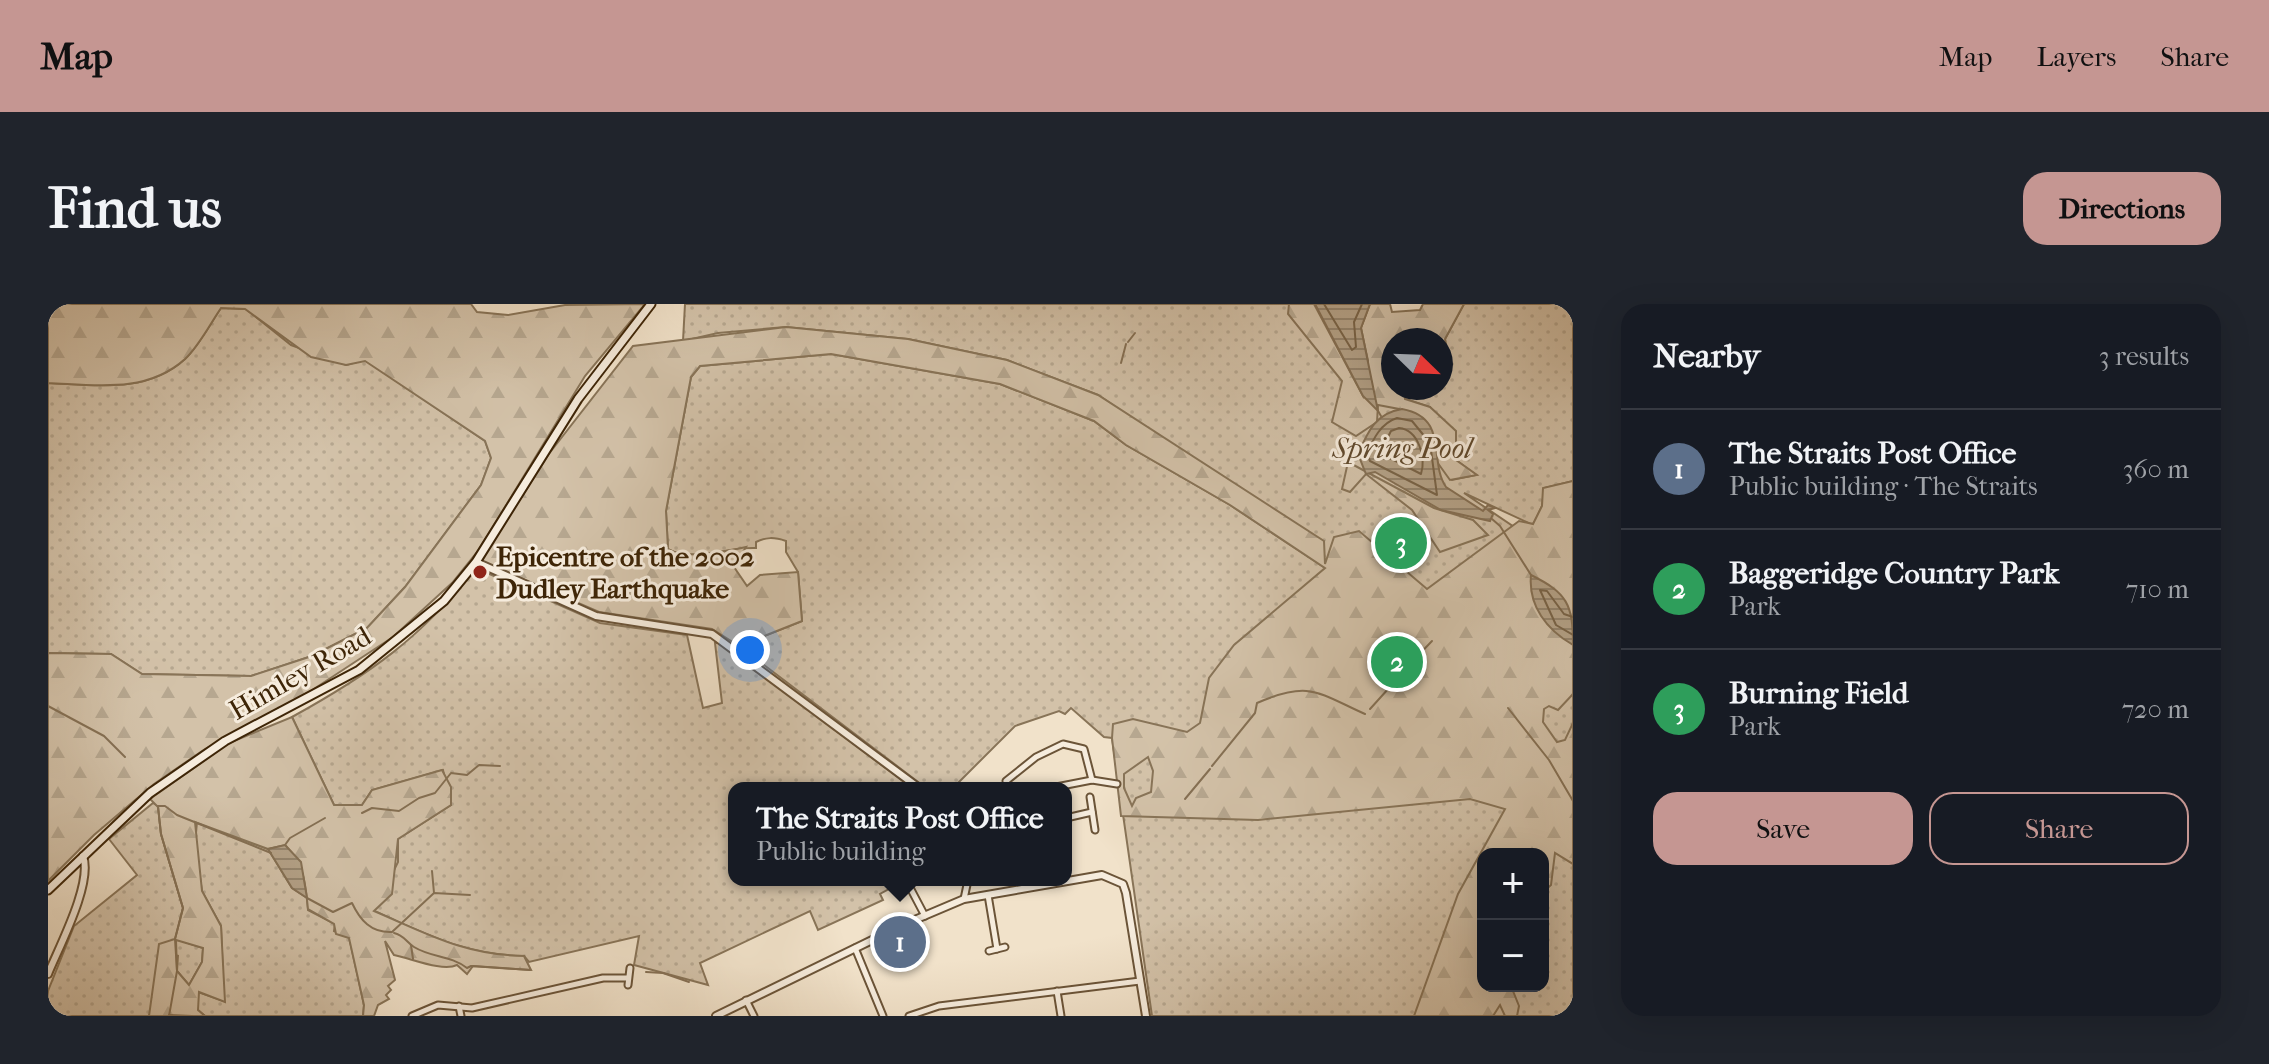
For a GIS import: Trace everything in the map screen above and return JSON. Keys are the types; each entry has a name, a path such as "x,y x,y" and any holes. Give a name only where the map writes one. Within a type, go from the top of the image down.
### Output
{"main road":[{"name":"Himley Road","path":"48,890 150,793 203,756 359,670 444,601 476,562 578,399 651,304"}],"street":[{"path":"476,562 596,616 712,634 911,782"},
{"path":"1006,771 1008,779 1053,746 1063,744 1084,749 1092,780"},
{"path":"1072,784 1092,780 1117,784"},
{"path":"1090,797 1095,830"},
{"path":"1072,817 1092,812"},
{"path":"48,974 80,892 85,871 83,856"},
{"path":"1072,878 1102,875 1123,884 1146,1016"},
{"path":"909,886 925,916"},
{"path":"964,899 967,886"},
{"path":"716,1016 964,899 1023,886"},
{"path":"988,894 997,949"},
{"path":"989,951 1005,947"},
{"path":"855,948 883,1016"},
{"path":"412,1016 438,1005 472,1008 603,978 628,982 630,968"},
{"path":"909,1016 939,1006 1140,981"},
{"path":"1057,991 1061,1016"},
{"path":"746,1000 754,1016"},
{"path":"459,1006 461,1016"}],"green space":[{"path":"48,304 471,304 477,312 508,315 565,305 645,304 585,376 478,551 453,582 393,637 294,702 205,749 154,784 94,835 48,881 48,653 111,654 142,674 251,676 312,656 367,628 405,587 481,485 491,458 485,441 365,361 346,365 311,357 245,309 221,308 190,354 154,378 102,386 48,383"},
{"path":"685,304 1370,304 1381,400 1394,400 1406,407 1452,480 1476,475 1456,460 1430,407 1408,400 1453,400 1451,328 1464,304 1573,304 1573,481 1544,488 1542,506 1533,525 1464,493 1523,533 1573,608 1573,1016 1152,1016 1112,738 1104,737 1071,708 1065,714 1059,711 1015,726 959,782 918,782 739,646 802,621 798,572 786,552 786,541 778,539 760,540 756,542 756,548 700,554 678,553 668,549 666,511 691,377 700,366 831,354 1000,384 1094,421 1126,445 1230,505 1325,568 1139,423 1098,395 1007,360 908,339 786,327 718,333 683,341"},
{"path":"1289,304 1314,304 1363,396 1368,361 1361,328 1370,304 1390,304 1392,312 1420,310 1423,304 1464,304 1451,328 1381,328 1381,400 1408,400 1430,407 1456,431 1456,460 1477,475 1450,480 1399,409 1378,405 1377,422 1356,436 1332,422 1342,381 1288,314"},
{"path":"221,308 246,309 291,345 346,365 365,360 485,441 491,458 481,485 405,587 367,628 312,656 251,676 142,674 111,654 48,653 48,383 102,386 154,378 190,354"},
{"path":"786,327 908,339 1007,360 1098,395 1324,541 1325,564 1334,537 1359,531 1427,589 1519,521 1533,524 1542,506 1543,488 1573,481 1573,694 1558,710 1549,706 1544,709 1543,722 1557,742 1565,740 1573,723 1573,864 1555,853 1549,887 1549,848 1483,848 1505,809 1470,799 1258,820 1121,816 1113,724 1133,719 1187,732 1200,723 1209,678 1234,645 1325,568 1230,505 1126,445 1094,421 1000,384 831,354 700,366 691,377 666,511 668,549 695,555 746,547 734,567 747,586 760,575 798,572 802,621 739,646 712,629 599,612 481,561 548,455 633,346","holes":["1148,757 1153,771 1151,792 1136,798 1132,806 1124,788 1124,774"]},
{"path":"1348,462 1434,508 1473,520 1488,535 1440,552 1412,510 1366,474 1350,492 1342,489"},
{"path":"476,568 600,623 687,635 703,708 722,703 715,643 720,643 904,782 728,782 728,886 894,886 880,894 883,900 818,930 810,911 700,963 708,985 634,965 639,936 529,962 524,956 483,952 446,942 374,911 398,862 398,839 451,805 443,770 372,790 362,805 334,805 292,717 393,653 456,593"},
{"path":"292,717 334,805 362,805 372,790 442,770 451,787 451,805 398,839 392,894 374,911 464,947 524,956 531,970 473,966 467,974 457,965 436,966 394,955 385,941 395,980 388,986 391,990 386,995 389,999 378,1005 374,1016 363,1016 364,1005 349,938 336,934 334,924 308,909 305,882 292,853 285,845 268,849 195,822 202,891 221,926 225,1002 199,992 198,1010 205,1016 149,1016 159,944 175,939 183,908 161,834 158,807 150,799 229,743","holes":["176,940 203,948 202,962 189,985 177,971"]},
{"path":"153,803 158,806 161,834 183,908 176,939 203,948 202,962 189,985 177,971 178,955 149,1016 48,1016 48,991 74,926 137,875 109,839"},
{"path":"197,822 268,849 292,888 307,898 308,910 335,924 334,931 349,937 364,1005 363,1016 205,1016 198,1010 198,992 224,1001 221,926 202,891 195,844"},
{"path":"1477,860 1477,992 1513,992 1519,1006 1517,1016 1505,1016 1500,1005 1493,1016 1414,1016 1458,894"}],"water":[{"path":"1315,304 1370,304 1361,328 1378,411 1363,396"},
{"name":"Spring Pool","path":"1402,409 1427,421 1446,487 1483,511 1488,505 1495,508 1488,510 1493,514 1490,521 1441,510 1375,472 1366,474 1358,454 1365,438 1379,419"},
{"path":"1531,575 1553,588 1566,601 1572,619 1573,645 1555,632 1541,616 1533,597"},
{"path":"285,845 301,862 307,898 292,888 268,849"}],"waterway":[{"path":"1128,342 1135,333"},
{"path":"1121,363 1126,344"},
{"path":"1378,411 1381,416"},
{"path":"1492,519 1500,526 1531,575"},
{"path":"1410,664 1432,641"},
{"path":"1370,709 1408,667"},
{"path":"1212,766 1255,713 1257,703 1275,696 1290,692 1313,692 1365,714"},
{"path":"48,706 104,736 125,757"},
{"path":"1508,708 1549,760 1573,801"},
{"path":"362,813 372,808 399,811 419,798 435,793 451,773 467,775 479,765 500,766"},
{"path":"1185,799 1210,769"},
{"path":"169,1016 177,971 175,939 183,908 161,834 158,806 165,806 177,815 271,853"},
{"path":"285,845 290,838 325,818"},
{"path":"432,871 434,893"},
{"path":"307,898 333,912 352,903 367,924 392,932 434,893 470,895"},
{"path":"394,933 421,951 467,968 530,970"},
{"path":"411,945 413,959"},
{"path":"646,972 663,973 689,982"},
{"path":"169,1015 192,1016"}],"place":[{"name":"Burning Field","path":"1401,543"},
{"name":"Epicentre of the 2002 Dudley Earthquake","path":"480,572"},
{"name":"Baggeridge Country Park","path":"1397,662"},
{"name":"The Straits Post Office","path":"900,942"}]}
